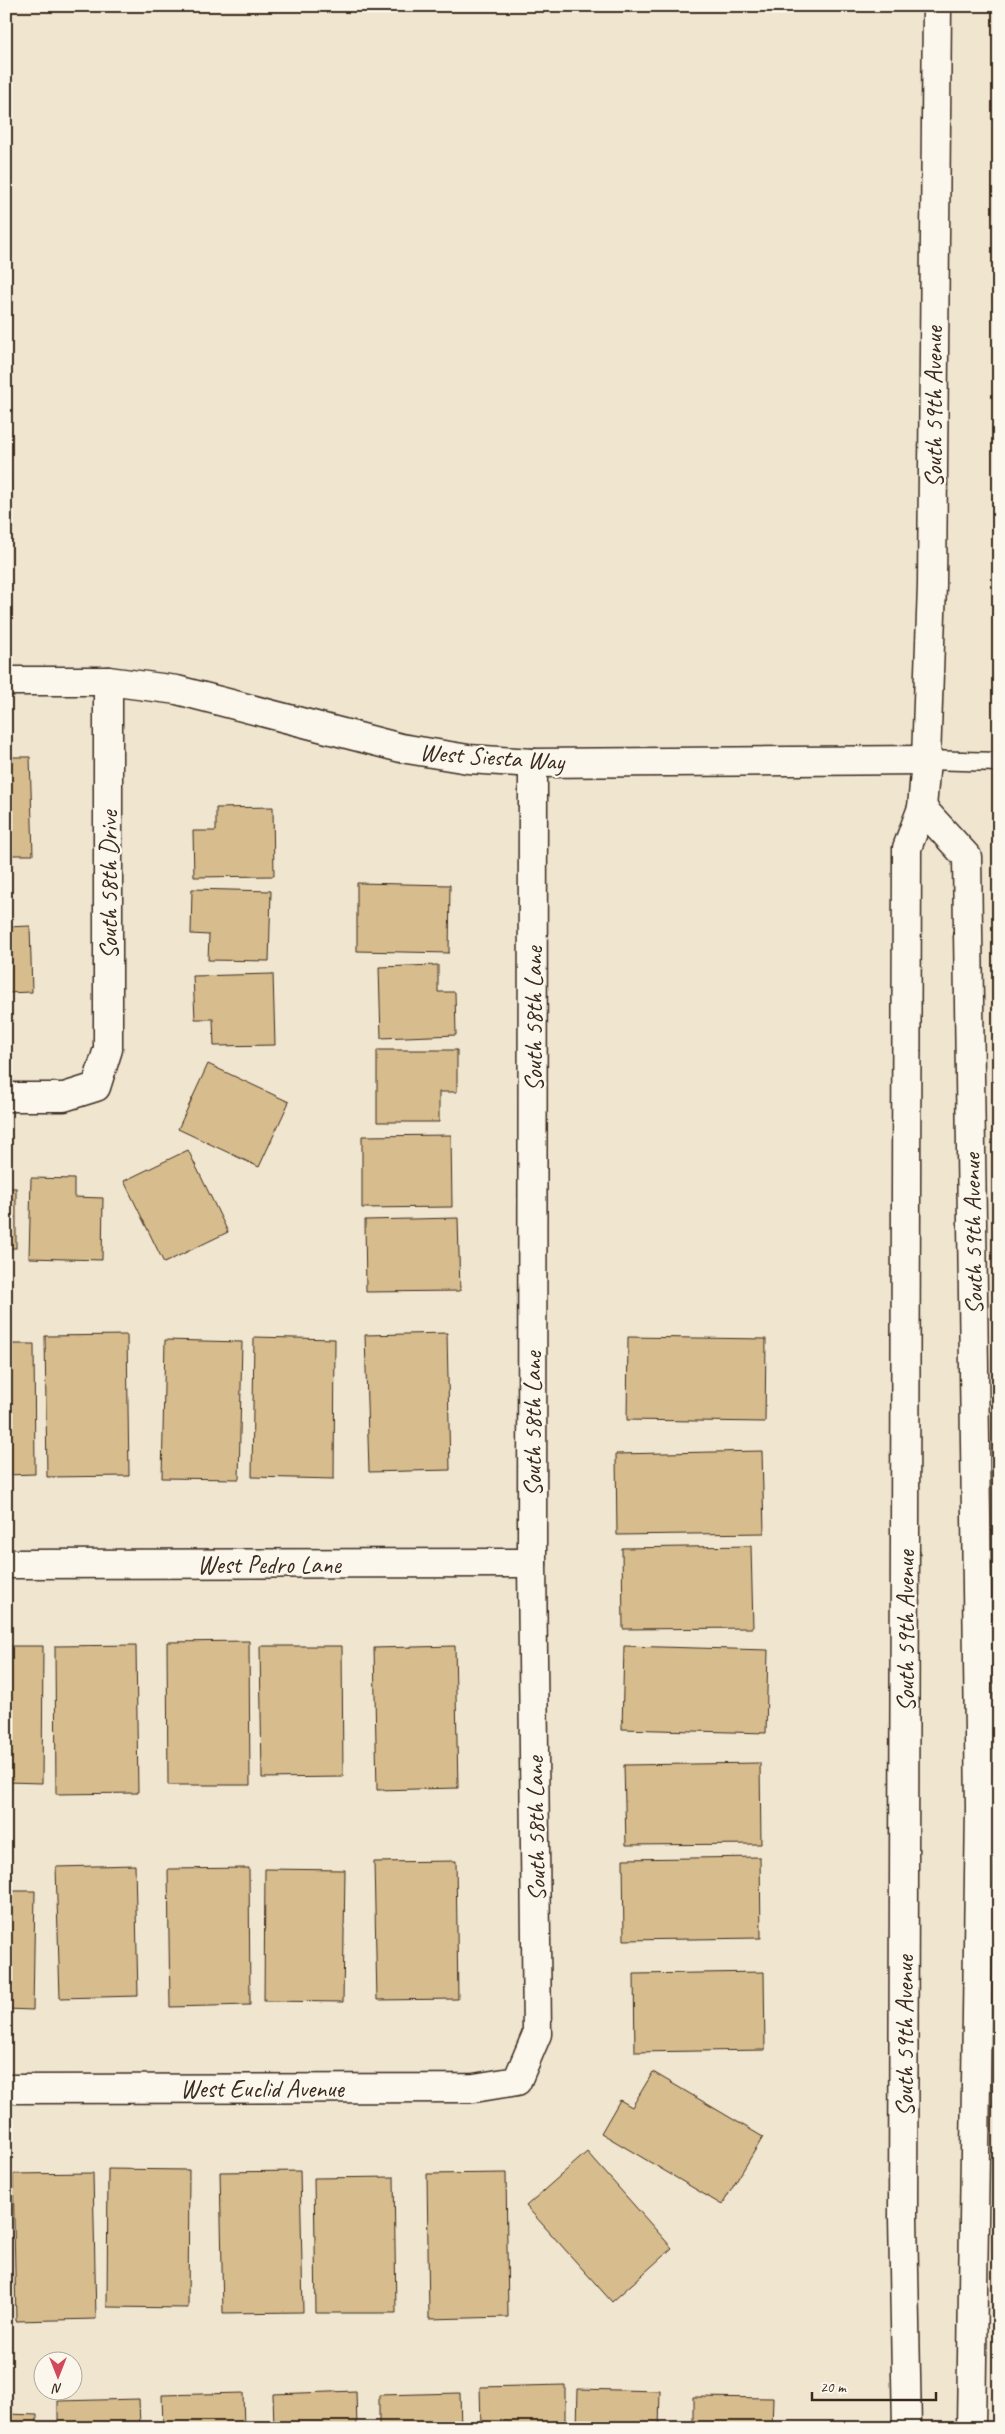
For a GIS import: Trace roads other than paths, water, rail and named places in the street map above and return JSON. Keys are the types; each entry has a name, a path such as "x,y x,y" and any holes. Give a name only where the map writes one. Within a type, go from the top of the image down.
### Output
{"main road":[{"name":"South 59th Avenue","path":"907,2428 903,2217 907,848 922,808 926,760 932,585 937,6"},
{"name":"West Siesta Way","path":"6,680 108,681 177,690 402,748 468,759 533,763 926,760"},
{"name":"South 58th Drive","path":"6,1097 64,1097 96,1088 108,1049 108,681"},
{"name":"South 58th Lane","path":"517,2081 537,2034 532,1563 533,763"},
{"name":"South 59th Avenue","path":"922,808 967,857 989,1807 970,2428"},
{"name":"West Pedro Lane","path":"6,1564 532,1563"},
{"name":"West Euclid Avenue","path":"6,2089 474,2088 517,2081"}],"lane":[{"path":"926,760 999,762"}]}
